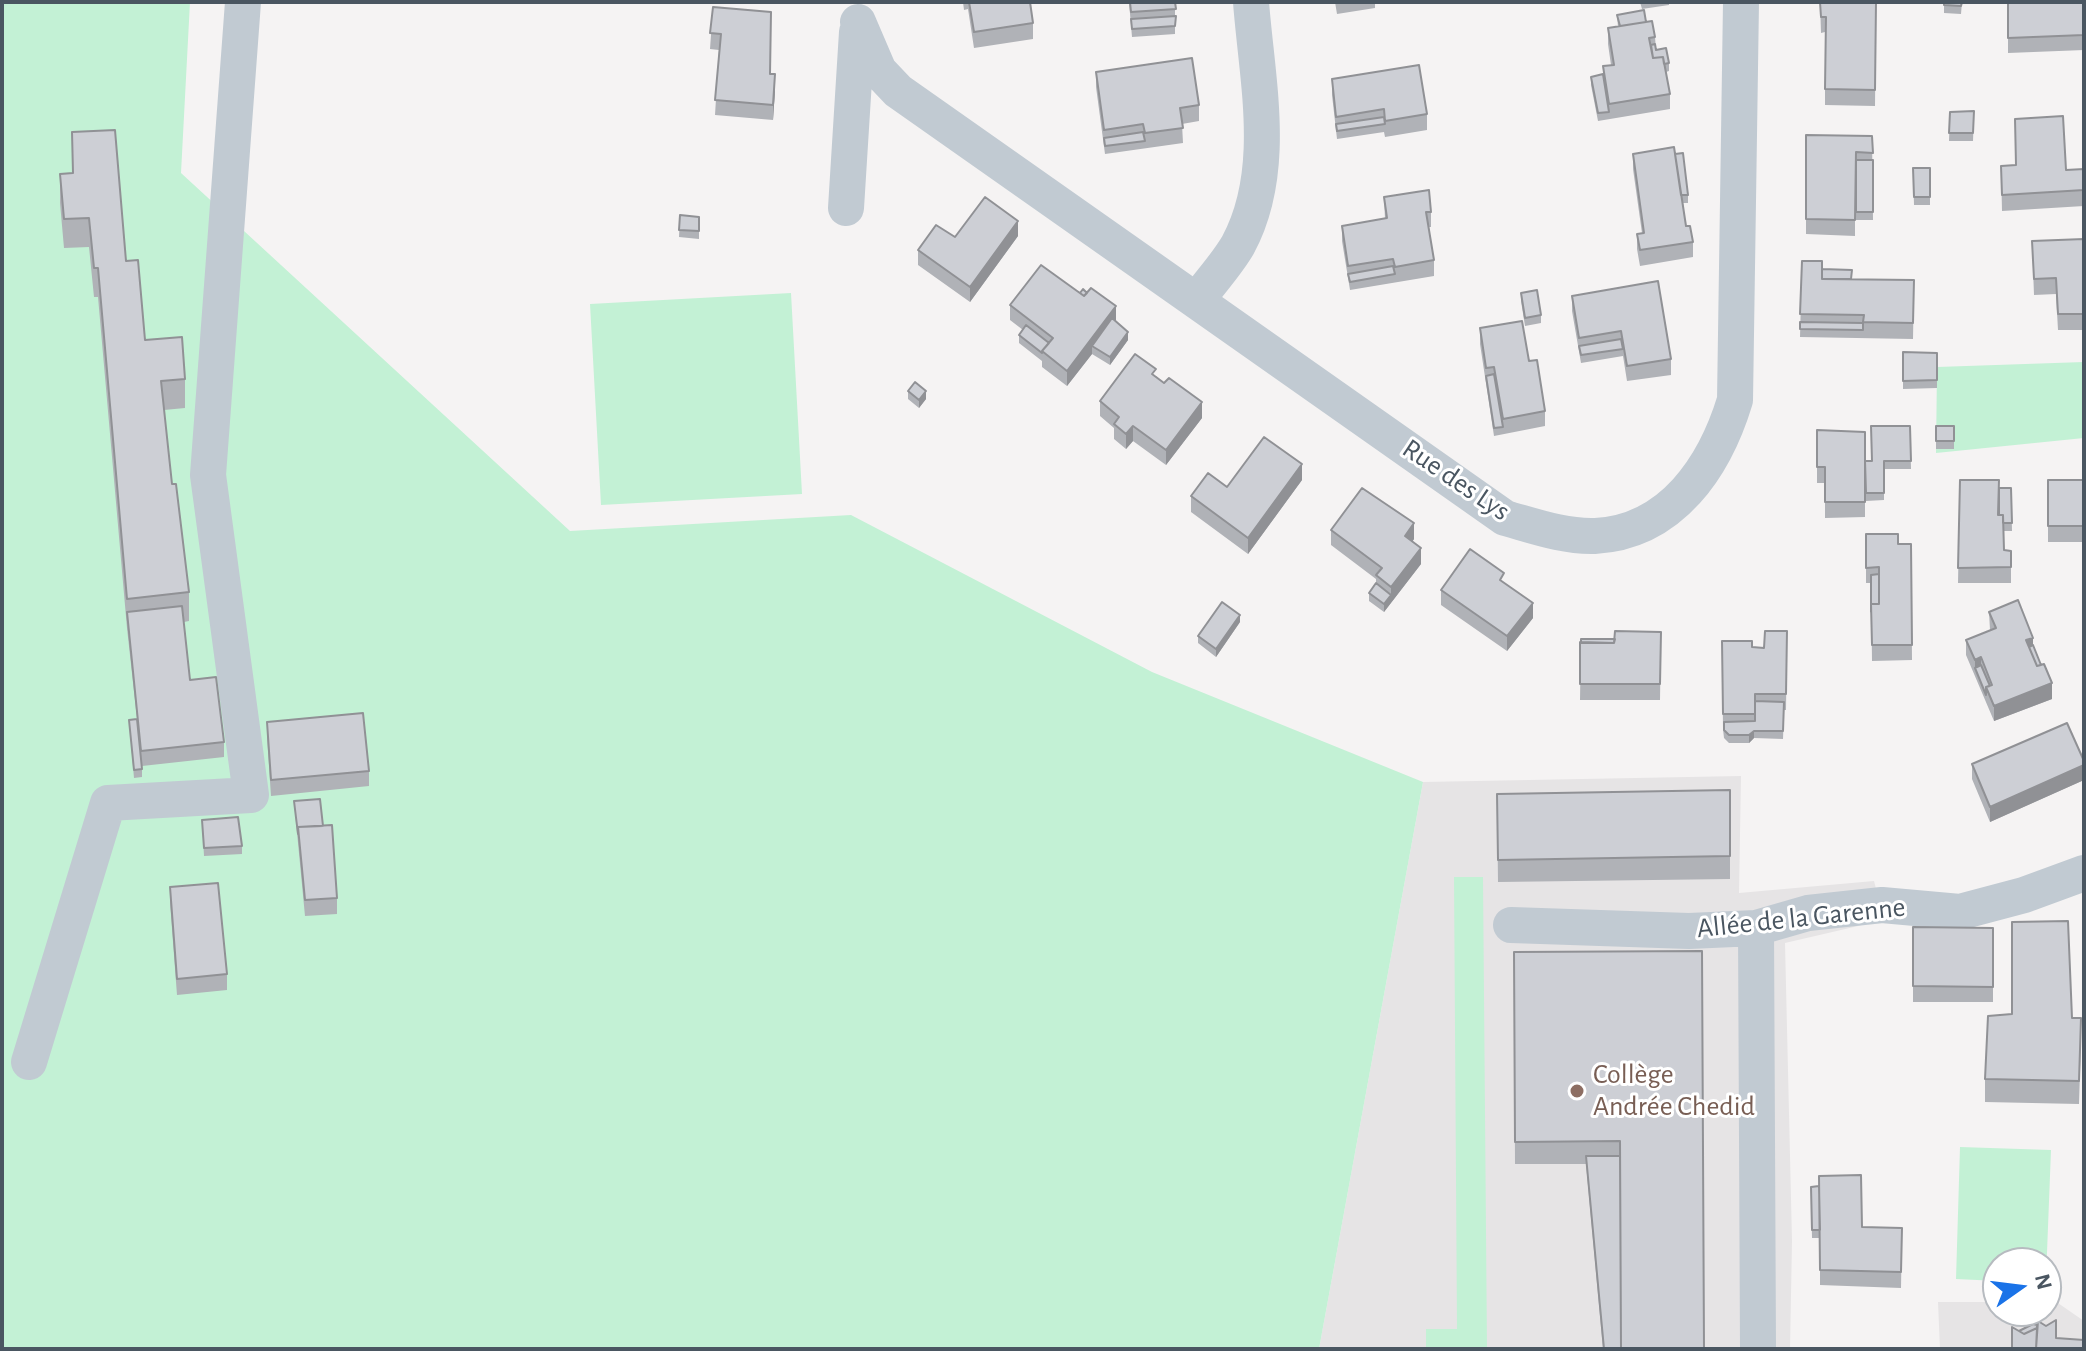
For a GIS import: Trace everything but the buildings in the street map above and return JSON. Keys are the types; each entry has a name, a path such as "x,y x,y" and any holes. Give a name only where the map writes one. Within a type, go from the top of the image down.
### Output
{"street":[{"path":"29,1062 108,803 251,795 208,475 243,2"},
{"path":"1198,299 1238,245 1259,188 1262,151 1251,2"},
{"name":"Rue des Lys","path":"858,12 879,71 898,91 1198,299 1505,518 1556,532 1596,536 1633,527 1684,496 1707,468 1725,435 1735,400 1741,2"},
{"path":"846,208 858,12"},
{"name":"Allée de la Garenne","path":"1511,925 1689,931 1756,928 1808,913 1882,905 1960,912 2024,895 2084,873"},
{"path":"1756,928 1758,1349"}],"shaded area":[{"name":"Collège Andrée Chedid","path":"1741,776 1739,893 1874,881 1884,920 1785,943 1792,1241 1790,1349 1319,1349 1423,782"},
{"path":"1938,1302 1982,1302 1982,1327 2062,1327 2062,1306 2084,1321 2084,1349 1940,1349"}],"green space":[{"path":"2,2 190,2 181,173 570,531 851,515 1152,672 1423,782 1319,1349 2,1349"},
{"path":"791,293 802,494 601,505 590,304"},
{"path":"2084,362 2084,438 1936,453 1937,367"},
{"path":"1454,877 1483,877 1487,1349 1426,1349 1426,1329 1457,1329"},
{"path":"1960,1147 2051,1150 2047,1247 1982,1247 1982,1280 1956,1279"}],"place":[{"name":"Collège Andrée Chedid","path":"1577,1091"}]}
